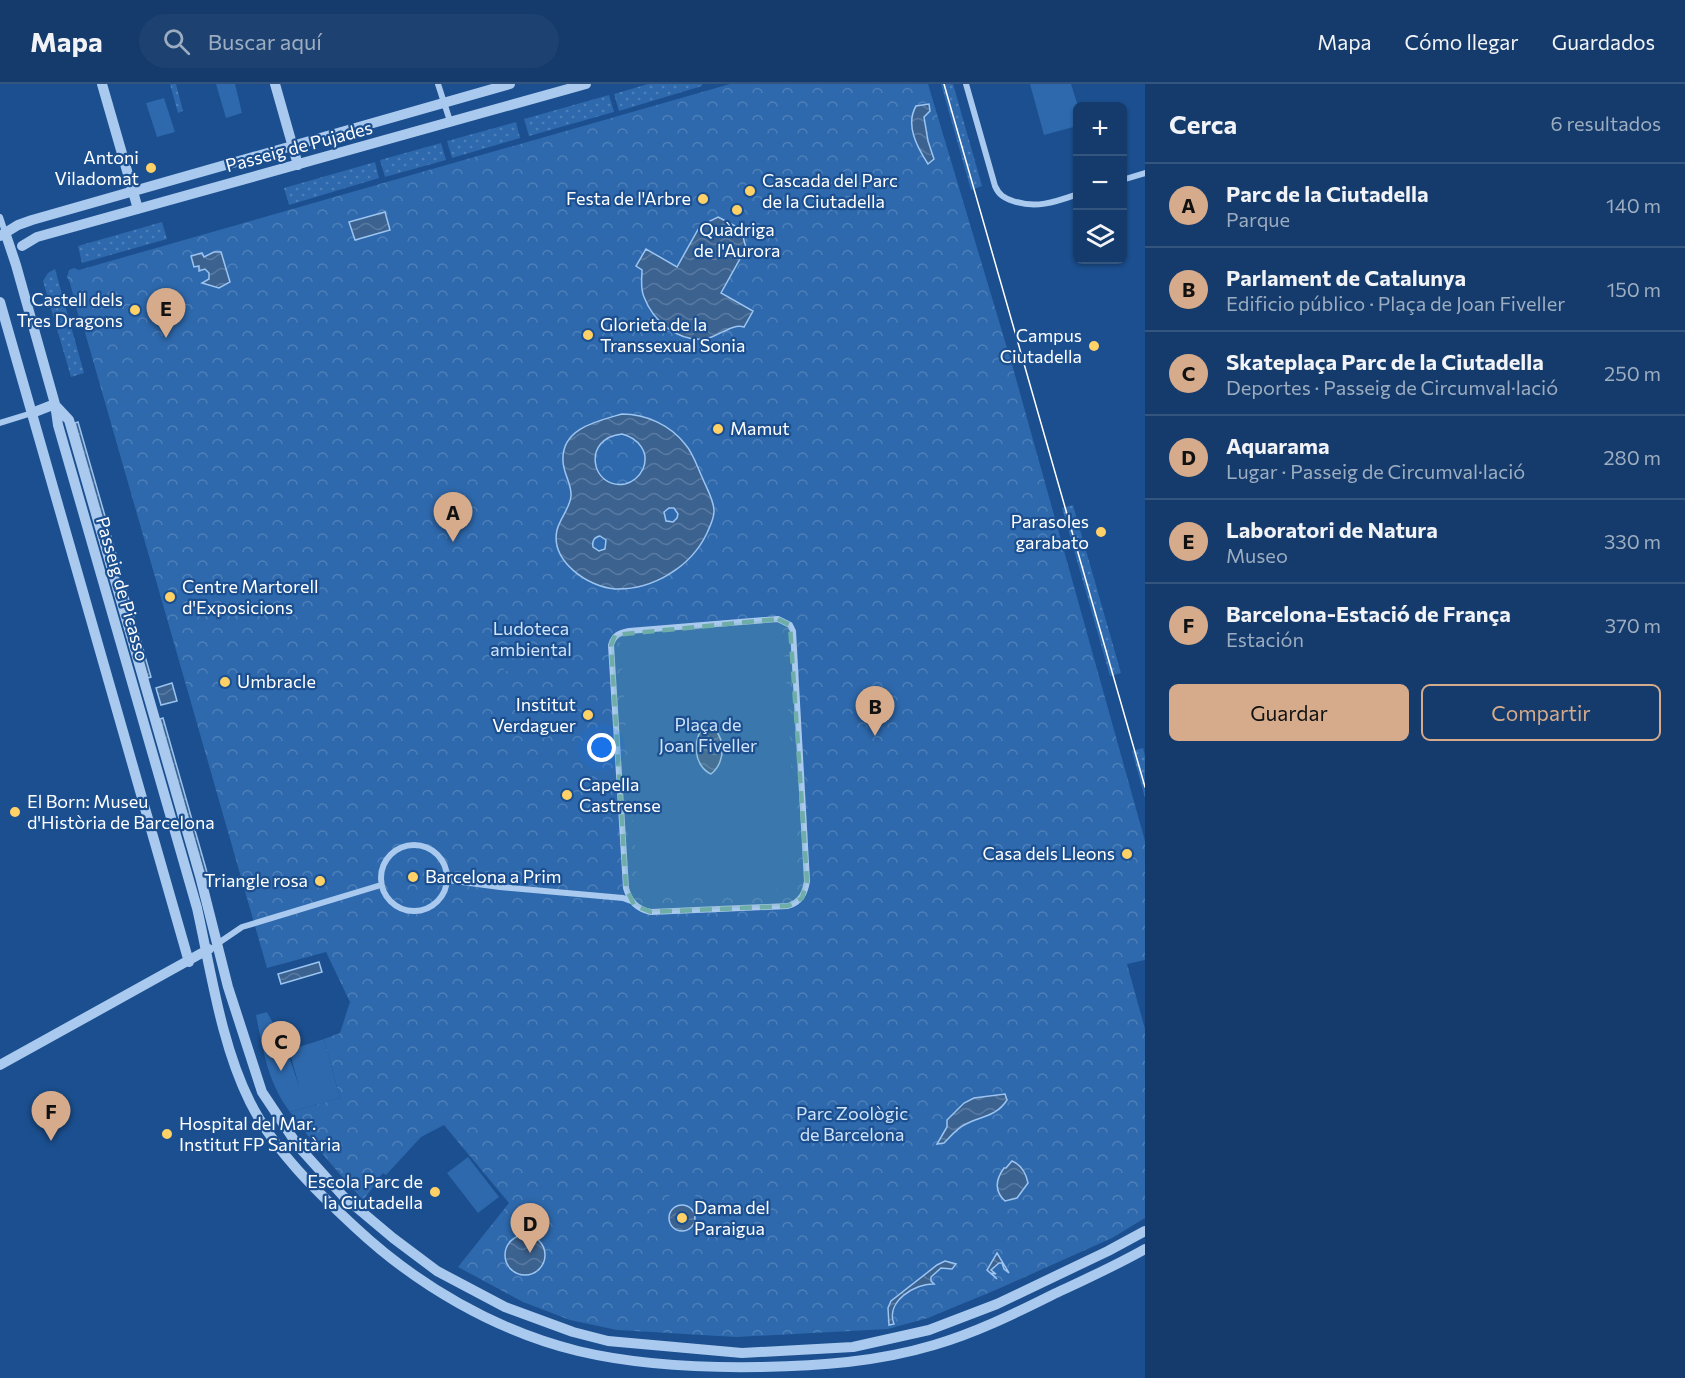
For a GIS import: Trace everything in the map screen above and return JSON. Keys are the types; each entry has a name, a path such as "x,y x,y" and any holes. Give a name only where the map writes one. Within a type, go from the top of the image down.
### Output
{"street":[{"path":"102,84 138,209"},
{"path":"275,84 298,165"},
{"path":"438,84 450,121"},
{"name":"Passeig de Pujades","path":"3,234 25,223 132,191 510,84"},
{"name":"Passeig de Pujades","path":"21,246 37,237 586,84"},
{"path":"966,84 995,186 1000,194 1011,200 1037,206 1073,196"},
{"path":"1127,178 1145,173"},
{"name":"Passeig de Picasso","path":"0,217 3,234 16,265 55,405 58,425 200,921 215,996 238,1075 250,1103 274,1140 331,1205 383,1252 436,1289 508,1327 577,1350 625,1360 672,1365 798,1367 855,1362 937,1345 982,1328 1145,1249"},
{"path":"3,234 21,246 16,265"},
{"path":"0,244 16,265"},
{"path":"0,302 189,962"},
{"path":"0,423 55,405 69,420 200,876 228,987 262,1092 298,1146 343,1196 437,1271 505,1306 573,1332 608,1341 742,1353 853,1347 929,1330 997,1304 1145,1231"},
{"path":"77,571 98,565"},
{"path":"447,880 622,898 632,901 642,910 651,912 795,904 802,898 807,881 793,631 784,621 778,619 629,630 615,635 612,640 626,888 632,901"},
{"path":"416,844 427,846 436,852 447,870 447,880 440,899 432,906 411,911 401,909 385,895 380,875 388,855 406,845 416,844"},
{"path":"0,1065 189,962 242,927 381,885"},
{"name":"Passeig de Picasso","path":"200,921 217,944"}],"highlighted area":[{"path":"778,619 790,625 807,881 802,898 788,906 651,912 634,905 626,888 611,645 615,635"}],"green space":[{"path":"170,84 176,84 183,111 178,113"},
{"path":"216,84 235,84 242,113 226,118"},
{"path":"648,84 702,84 702,86 619,111 614,94"},
{"path":"730,84 928,84 1013,368 1145,841 1145,960 1127,964 1145,1029 1145,1218 1112,1238 998,1289 928,1318 888,1329 736,1337 617,1330 570,1320 523,1302 458,1267 509,1203 444,1125 421,1137 386,1175 383,1173 363,1200 307,1135 290,1112 340,1098 324,1039 340,1033 350,1002 326,952 267,968 82,322 80,322 67,277 69,270 74,268 79,270"},
{"path":"941,84 953,84 982,186 971,190"},
{"path":"1030,84 1071,84 1077,102 1073,102 1073,127 1044,135"},
{"path":"609,95 614,112 529,136 524,119"},
{"path":"164,98 175,132 157,137 146,103"},
{"path":"516,122 520,138 452,158 447,141"},
{"path":"441,143 446,160 385,177 380,160"},
{"path":"375,162 379,178 289,205 284,188"},
{"path":"162,222 167,239 82,263 78,246"},
{"path":"55,269 84,373 71,377 43,281 48,273"},
{"path":"1073,505 1121,673 1110,676 1062,508"},
{"name":"Plaça de Joan Fiveller","path":"780,623 783,628 798,881 796,886 646,896 638,891 620,642 625,635"},
{"path":"503,664 527,664 527,671 504,671"},
{"path":"1143,748 1145,756 1145,798 1132,751"},
{"path":"267,1012 286,1048 299,1086 289,1050 324,1039 340,1098 290,1112 276,1090 264,1053 256,1015"},
{"path":"468,1157 499,1197 478,1213 447,1173"},
{"path":"679,1191 694,1195 703,1203 708,1213 708,1223 704,1232 697,1240 688,1244 668,1241 659,1233 656,1223 656,1211 667,1197","holes":["677,1206 689,1207 694,1222 690,1228 678,1231 670,1223 669,1215"]}],"water":[{"path":"929,104 930,111 924,117 934,159 928,164 916,143 912,121 916,106"},
{"path":"385,212 390,230 355,240 349,222"},
{"path":"718,217 741,229 746,248 721,293 753,311 744,327 735,327 705,339 685,337 660,322 648,306 643,294 642,270 636,266 646,249 677,267 700,226"},
{"path":"214,252 221,252 230,282 219,288 202,283 209,279 209,273 205,269 199,271 199,266 194,267 191,256 202,253 204,257"},
{"path":"622,414 649,418 665,426 679,437 693,455 710,494 714,511 707,533 700,545 681,566 657,581 615,589 594,583 573,570 559,552 556,541 558,526 571,496 563,461 568,441 574,433 592,423","holes":["622,434 638,442 644,452 645,463 638,477 625,484 613,484 598,472 595,463 596,453 600,444","669,508 674,508 678,514 677,518 673,522 666,521 664,512","598,537 606,540 605,549 599,551 593,547 594,540"]},
{"path":"78,422 121,572 118,573 75,423"},
{"path":"126,590 151,677 148,678 123,591"},
{"path":"172,683 177,701 161,705 156,688"},
{"path":"163,718 210,883 207,884 160,719"},
{"path":"707,724 718,734 722,748 720,762 711,774 701,764 696,750 698,736"},
{"path":"319,962 322,972 281,984 278,974"},
{"path":"1005,1094 1007,1100 998,1110 963,1126 944,1143 937,1144 947,1127 947,1120 964,1103 974,1098"},
{"path":"1012,1161 1023,1170 1028,1183 1017,1198 1005,1201 999,1193 998,1181 1004,1168"},
{"path":"682,1205 691,1209 695,1218 691,1227 682,1231 673,1227 669,1218 673,1209"},
{"path":"525,1235 533,1236 539,1241 544,1247 544,1263 539,1269 533,1274 525,1275 517,1274 511,1269 506,1263 505,1255 506,1247 511,1241 517,1236"},
{"path":"997,1253 1009,1273 1004,1269 1002,1263 999,1263 991,1270 996,1274 991,1273 997,1279 987,1270"},
{"path":"945,1261 956,1264 952,1269 941,1268 931,1277 934,1284 918,1287 903,1295 894,1308 892,1316 894,1324 889,1325 888,1308 891,1301"}],"tram line":[{"path":"944,84 1145,787"}],"place":[{"name":"Antoni Viladomat","path":"151,168"},
{"name":"Cascada del Parc de la Ciutadella","path":"750,191"},
{"name":"Festa de l'Arbre","path":"703,199"},
{"name":"Quàdriga de l'Aurora","path":"737,210"},
{"name":"Castell dels Tres Dragons","path":"135,310"},
{"name":"Glorieta de la Transsexual Sonia","path":"588,335"},
{"name":"Laboratori de Natura","path":"166,338"},
{"name":"Campus Ciutadella","path":"1094,346"},
{"name":"Mamut","path":"718,429"},
{"name":"Parasoles garabato","path":"1101,532"},
{"name":"Parc de la Ciutadella","path":"453,542"},
{"name":"Centre Martorell d'Exposicions","path":"170,597"},
{"name":"Umbracle","path":"225,682"},
{"name":"Institut Verdaguer","path":"588,715"},
{"name":"Parlament de Catalunya","path":"875,736"},
{"name":"Capella Castrense","path":"567,795"},
{"name":"El Born: Museu d'Història de Barcelona","path":"15,812"},
{"name":"Casa dels Lleons","path":"1127,854"},
{"name":"Barcelona a Prim","path":"413,877"},
{"name":"Triangle rosa","path":"320,881"},
{"name":"Skateplaça Parc de la Ciutadella","path":"281,1071"},
{"name":"Hospital del Mar. Institut FP Sanitària","path":"167,1134"},
{"name":"Barcelona-Estació de França","path":"51,1141"},
{"name":"Escola Parc de la Ciutadella","path":"435,1192"},
{"name":"Dama del Paraigua","path":"682,1218"},
{"name":"Aquarama","path":"530,1253"}],"park label":[{"name":"Ludoteca ambiental","path":"531,639"},
{"name":"Parc Zoològic de Barcelona","path":"852,1124"}]}
